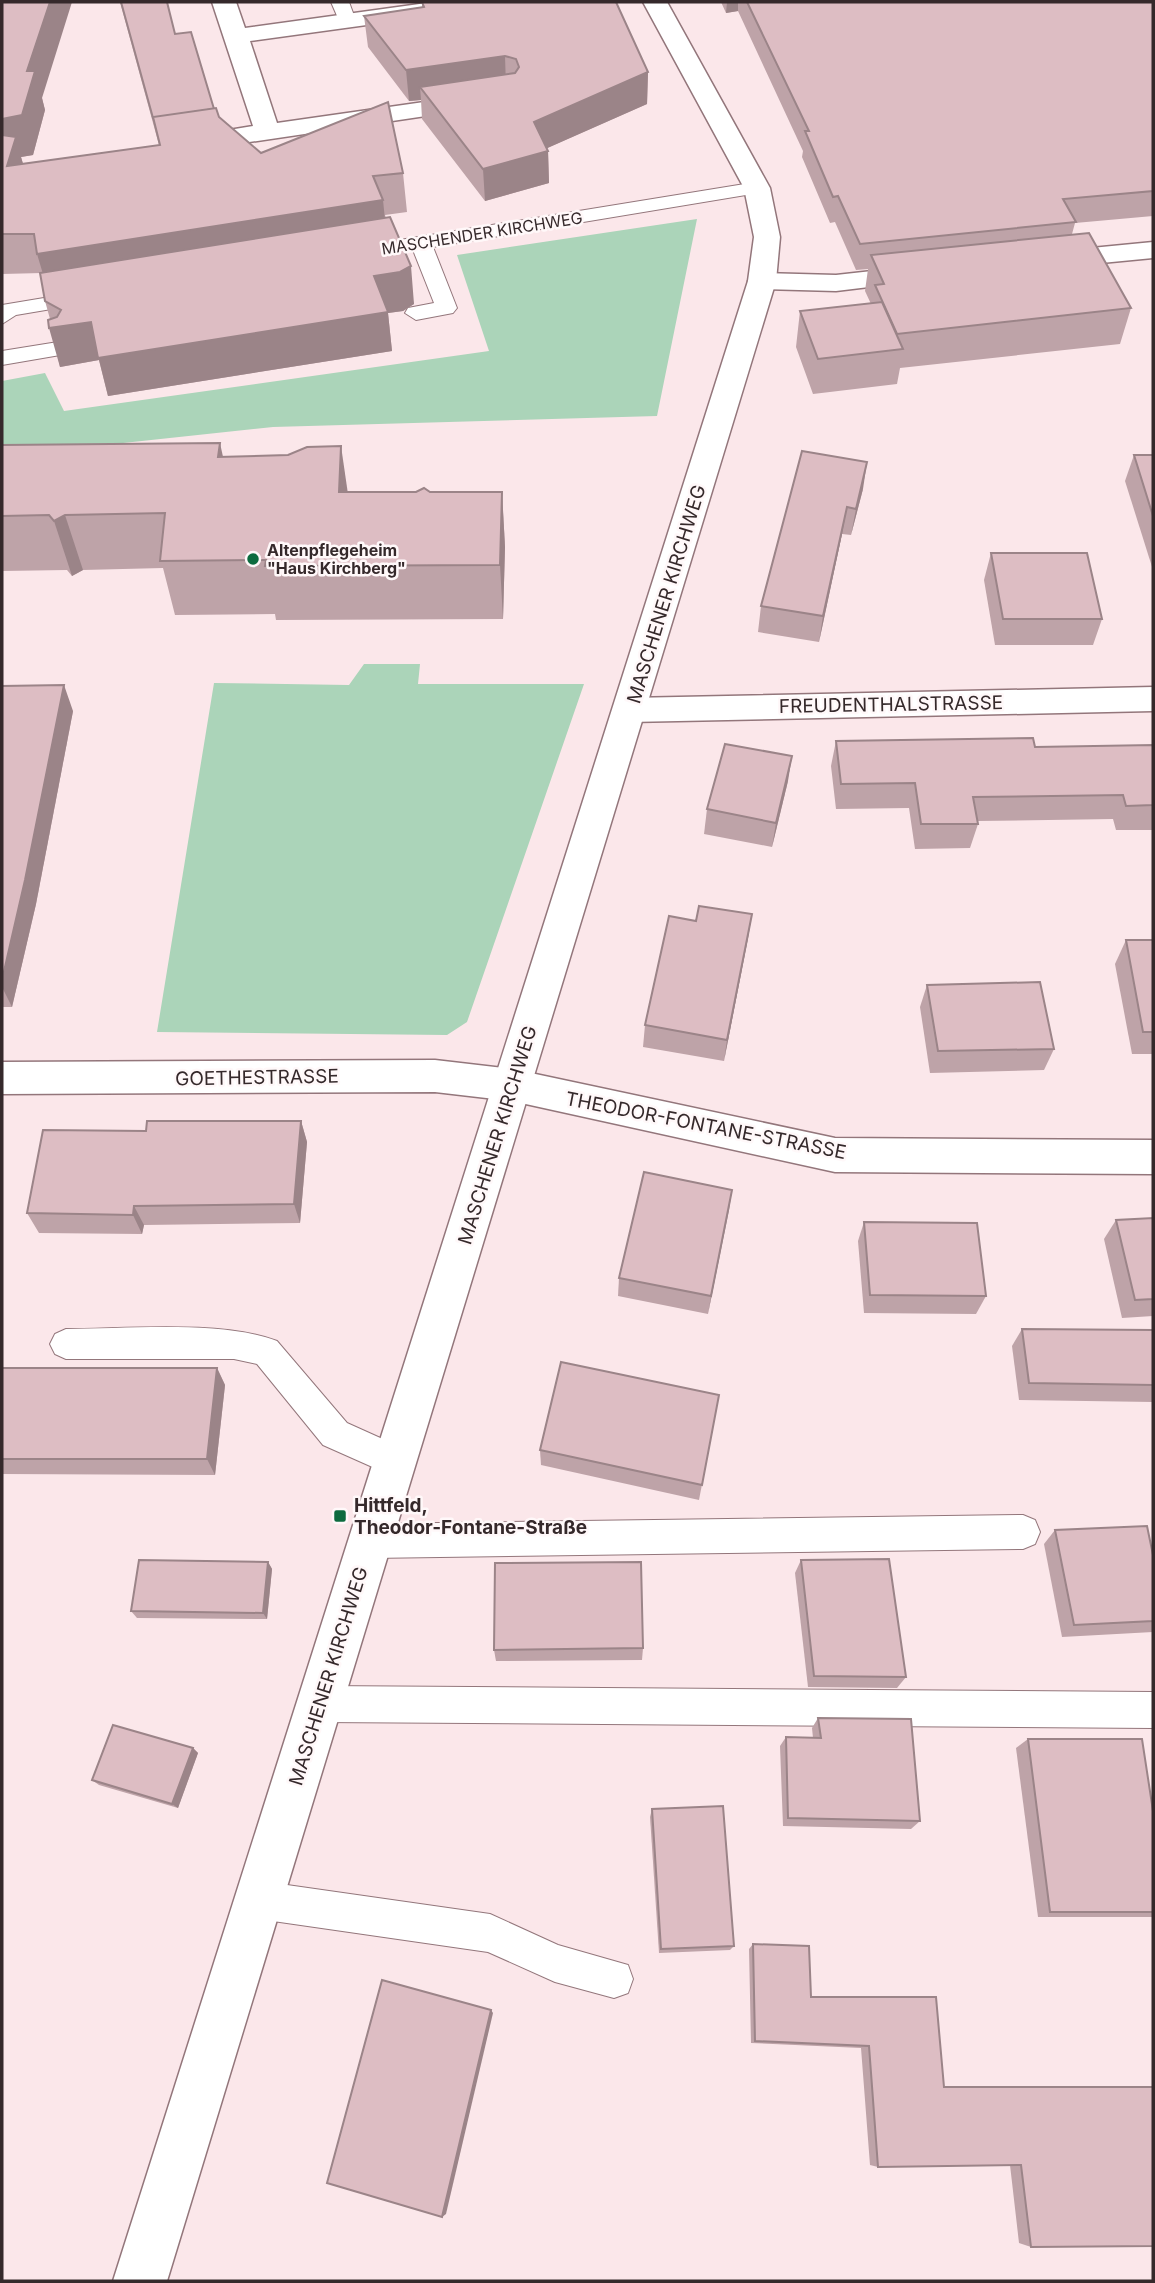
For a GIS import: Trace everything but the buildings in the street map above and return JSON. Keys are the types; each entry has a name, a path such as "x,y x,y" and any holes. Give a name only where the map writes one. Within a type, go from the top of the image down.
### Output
{"street":[{"path":"224,2 267,132"},
{"path":"236,36 343,11 483,2"},
{"name":"MASCHENER KIRCHWEG","path":"140,2281 762,281 767,237 757,188 655,2"},
{"path":"171,146 493,99"},
{"path":"1029,263 1153,250"},
{"path":"762,281 836,283 946,271"},
{"name":"FREUDENTHALSTRASSE","path":"629,710 1153,699"},
{"name":"GOETHESTRASSE","path":"2,1078 128,1080 387,1074 512,1085"},
{"name":"THEODOR-FONTANE-STRASSE","path":"512,1085 835,1155 1153,1157"}],"lane":[{"name":"MASCHENDER KIRCHWEG","path":"339,256 757,188"},
{"path":"416,313 446,308 421,243"},
{"path":"2,317 9,310 106,294"},
{"path":"2,358 58,349"},
{"path":"66,1344 234,1344 266,1351 335,1434 395,1461"},
{"path":"370,1541 1023,1532"},
{"path":"320,1704 1153,1710"},
{"path":"259,1900 490,1933 555,1963 614,1979"}],"green space":[{"path":"697,219 657,416 273,427 2,456 2,381 45,373 64,411 489,351 457,255"},
{"path":"364,664 420,664 418,684 584,684 467,1022 447,1035 157,1032 214,683 349,685"}],"place":[{"name":"Altenpflegeheim \"Haus Kirchberg\"","path":"253,559"},
{"name":"Hittfeld, Theodor-Fontane-Straße","path":"340,1516"}]}
